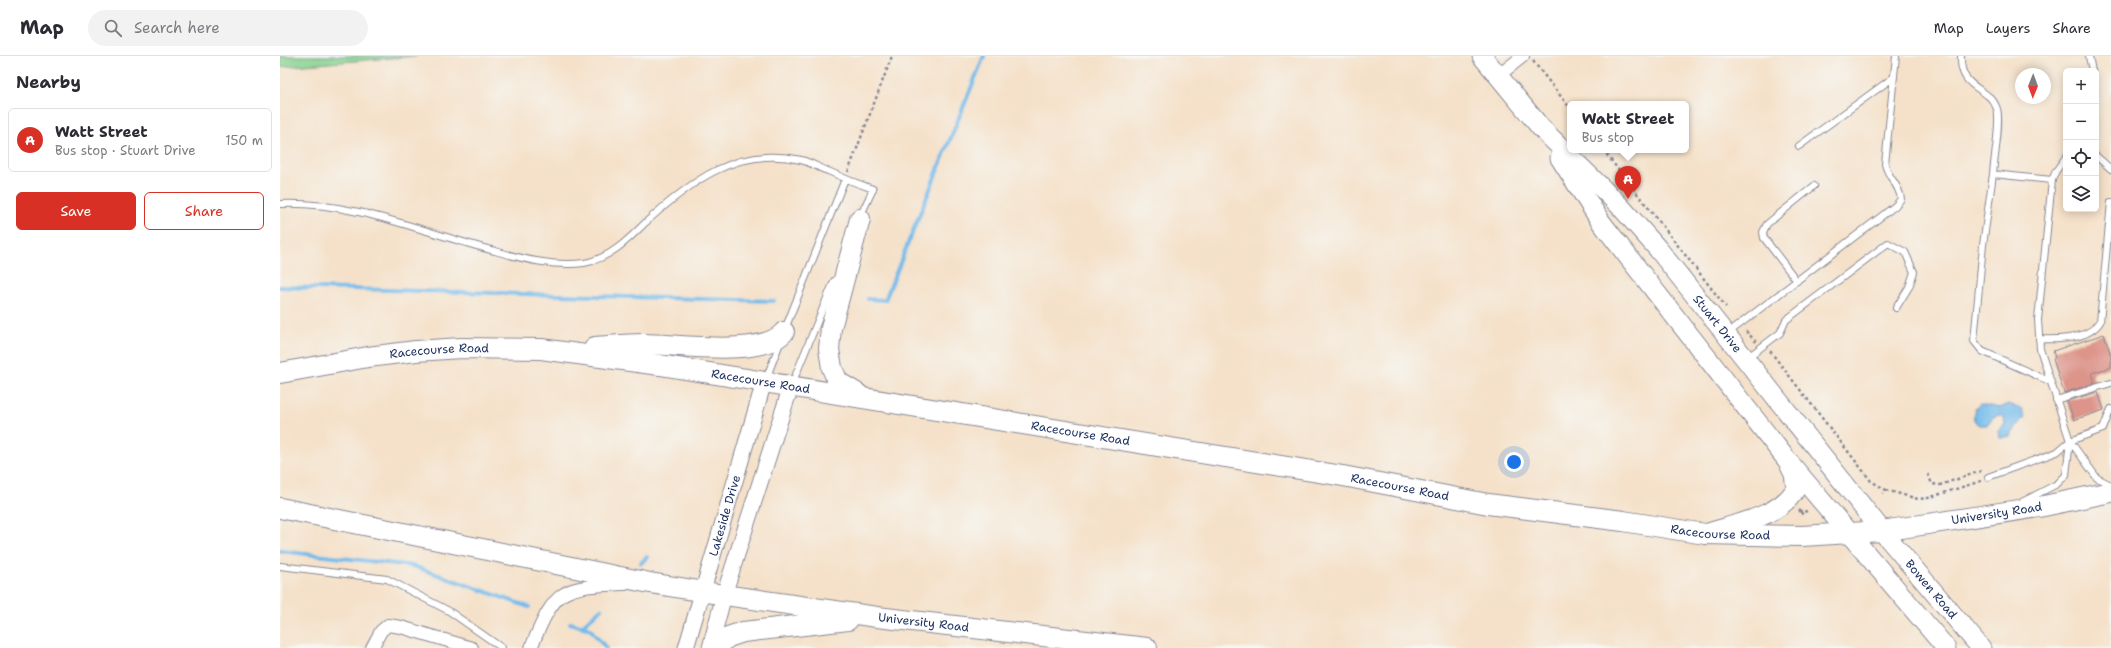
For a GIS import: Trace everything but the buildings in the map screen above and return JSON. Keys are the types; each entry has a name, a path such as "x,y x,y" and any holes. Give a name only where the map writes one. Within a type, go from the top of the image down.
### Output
{"highway":[{"path":"860,219 831,328 829,349 832,368 838,382 864,398"},
{"path":"541,349 644,344 748,347 773,341 784,332"},
{"name":"Racecourse Road","path":"280,373 368,357 416,351 461,348 541,349 660,365 1343,476 1488,504 1624,521 1705,534 1802,536 1882,531"},
{"name":"University Road","path":"1882,531 1998,514 2111,492"},
{"path":"280,508 650,583 701,591"},
{"name":"University Road","path":"701,591 877,617 1147,648"},
{"path":"716,648 728,637 743,632 877,617"}],"main road":[{"name":"Stuart Drive","path":"1482,56 1541,128 1620,206 1653,243 1882,531"},
{"name":"Stuart Drive","path":"1541,128 1601,222 1787,460 1849,534"},
{"path":"1705,534 1770,512 1786,502 1796,488 1794,474 1787,460"},
{"name":"Bowen Road","path":"1882,531 1981,648"},
{"path":"1849,534 1946,648"}],"street":[{"path":"1498,76 1523,56"},
{"name":"Lakeside Drive","path":"686,648 701,591 764,382"},
{"name":"Lakeside Drive","path":"710,648 724,595 791,386"},
{"path":"531,648 542,621 555,600 565,592 583,586 650,583"},
{"path":"372,648 381,631 388,625 402,627 472,648"}],"lane":[{"path":"1726,334 1895,206 1901,199 1900,190 1887,174 1885,164 1896,56"},
{"path":"1961,56 1961,65 1967,80 1991,100 1997,109 1993,174 1983,246 1974,341 1982,351 2049,381"},
{"path":"2089,56 2091,68"},
{"path":"1799,146 1894,77"},
{"path":"280,204 330,206 366,213 470,245 513,256 537,261 584,263 599,259 615,250 688,186 717,168 746,159 774,156 802,160 845,179 873,189 839,269"},
{"path":"2099,159 2111,169"},
{"path":"2063,161 2052,180 2038,320 2039,339 2049,381 2070,441 2097,478 2111,485"},
{"path":"1993,174 2052,180"},
{"path":"764,382 845,179"},
{"path":"1797,280 1764,238 1763,232 1767,224 1814,186"},
{"path":"2039,339 2070,338 2096,328 2100,322 2111,202"},
{"path":"1746,359 1780,333 1786,320 1888,243 1905,252 1914,272 1909,287 1896,308"},
{"path":"791,386 836,276"},
{"path":"2056,400 2111,382"},
{"path":"1988,477 2058,452 2070,441 2103,429 2111,409"},
{"path":"1998,514 2057,484 2066,475 2070,441"},
{"path":"280,566 387,579 449,611 502,648"}],"path":[{"path":"845,179 892,56"},
{"path":"1534,62 1567,104"},
{"path":"1928,474 1932,484 1940,484 1984,470"},
{"path":"1886,490 1918,499 1928,498 1977,483 1988,477"},
{"path":"1794,506 1804,517"},
{"path":"1801,512 1815,511"}],"green space":[{"path":"280,56 417,56 280,67"}],"water":[{"path":"1980,404 2000,408 2009,404 2021,408 2025,418 2015,427 2011,437 1999,438 1998,431 2005,424 2004,417 1999,415 1993,417 1987,425 1980,425 1974,420 1974,411"}],"waterway":[{"path":"868,299 885,300 984,56"},
{"path":"280,287 774,301"},
{"path":"280,551 413,566 529,607"},
{"path":"641,563 647,557"},
{"path":"582,626 601,609"},
{"path":"570,623 590,629 606,648"}],"place":[{"name":"Watt Street","path":"1628,199"}]}
